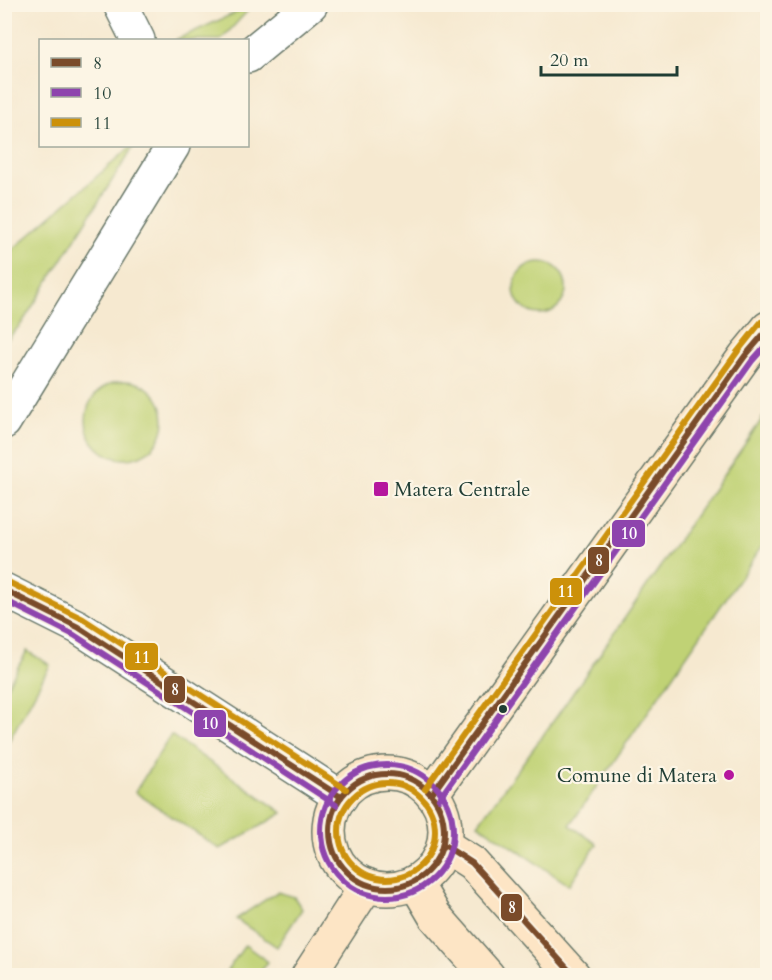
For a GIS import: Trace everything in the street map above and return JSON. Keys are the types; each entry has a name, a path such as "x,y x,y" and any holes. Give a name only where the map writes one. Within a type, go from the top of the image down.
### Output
{"main road":[{"path":"432,794 745,356 768,328"},
{"path":"386,774 403,776 419,783 432,794 441,809 445,827 444,845 438,860 428,873 400,888 383,889 367,885 351,876 338,863 331,846 332,812 340,797 353,784 368,776 386,774"},
{"path":"444,845 472,863 574,975"},
{"path":"415,882 435,916 488,975"},
{"path":"308,975 367,885"}],"street":[{"path":"120,4 138,39"},
{"path":"249,55 311,4"},
{"path":"4,422 172,147"},
{"path":"4,590 78,627 340,797"}],"green space":[{"path":"253,5 222,39 177,39"},
{"path":"133,147 22,323 5,342 5,256"},
{"path":"540,262 554,266 562,274 566,288 562,302 554,310 540,314 526,310 518,302 514,288 518,274 526,266"},
{"path":"125,381 140,384 152,393 161,405 164,420 161,435 152,447 140,456 125,459 110,456 98,447 89,435 86,420 89,405 98,393 110,384"},
{"path":"767,412 767,539 570,825 597,844 569,885 478,824 557,716"},
{"path":"27,651 50,665 5,748 5,690"},
{"path":"171,735 283,813 220,849 135,792"},
{"path":"277,892 294,897 302,909 277,947 236,919"},
{"path":"245,945 268,962 258,975 224,975"}],"transit line":[{"name":"11","path":"425,789 761,322"},
{"name":"8","path":"432,794 745,356 768,329"},
{"name":"10","path":"439,799 752,361 768,343"},
{"name":"11","path":"8,582 83,619 346,789"},
{"name":"8","path":"4,590 78,627 341,797"},
{"name":"10","path":"4,600 74,635 336,805"},
{"name":"10","path":"387,765 412,770 434,784 448,806 453,831 448,856 434,878 412,892 387,897 362,892 340,878 326,856 321,831 326,806 340,784 362,770 387,765"},
{"name":"8","path":"387,774 409,778 428,790 440,809 444,831 440,853 428,872 409,884 387,888 365,884 346,872 334,853 330,831 334,809 346,790 365,778 387,774"},
{"name":"11","path":"378,783 396,783 414,791 427,804 435,822 435,831 432,850 414,871 396,879 378,879 360,871 347,858 339,840 339,822 347,804 360,791 378,783"},
{"name":"8","path":"444,845 472,863 574,976"}],"place":[{"name":"Matera Centrale","path":"381,489"},
{"name":"Comune di Matera","path":"729,775"}]}
